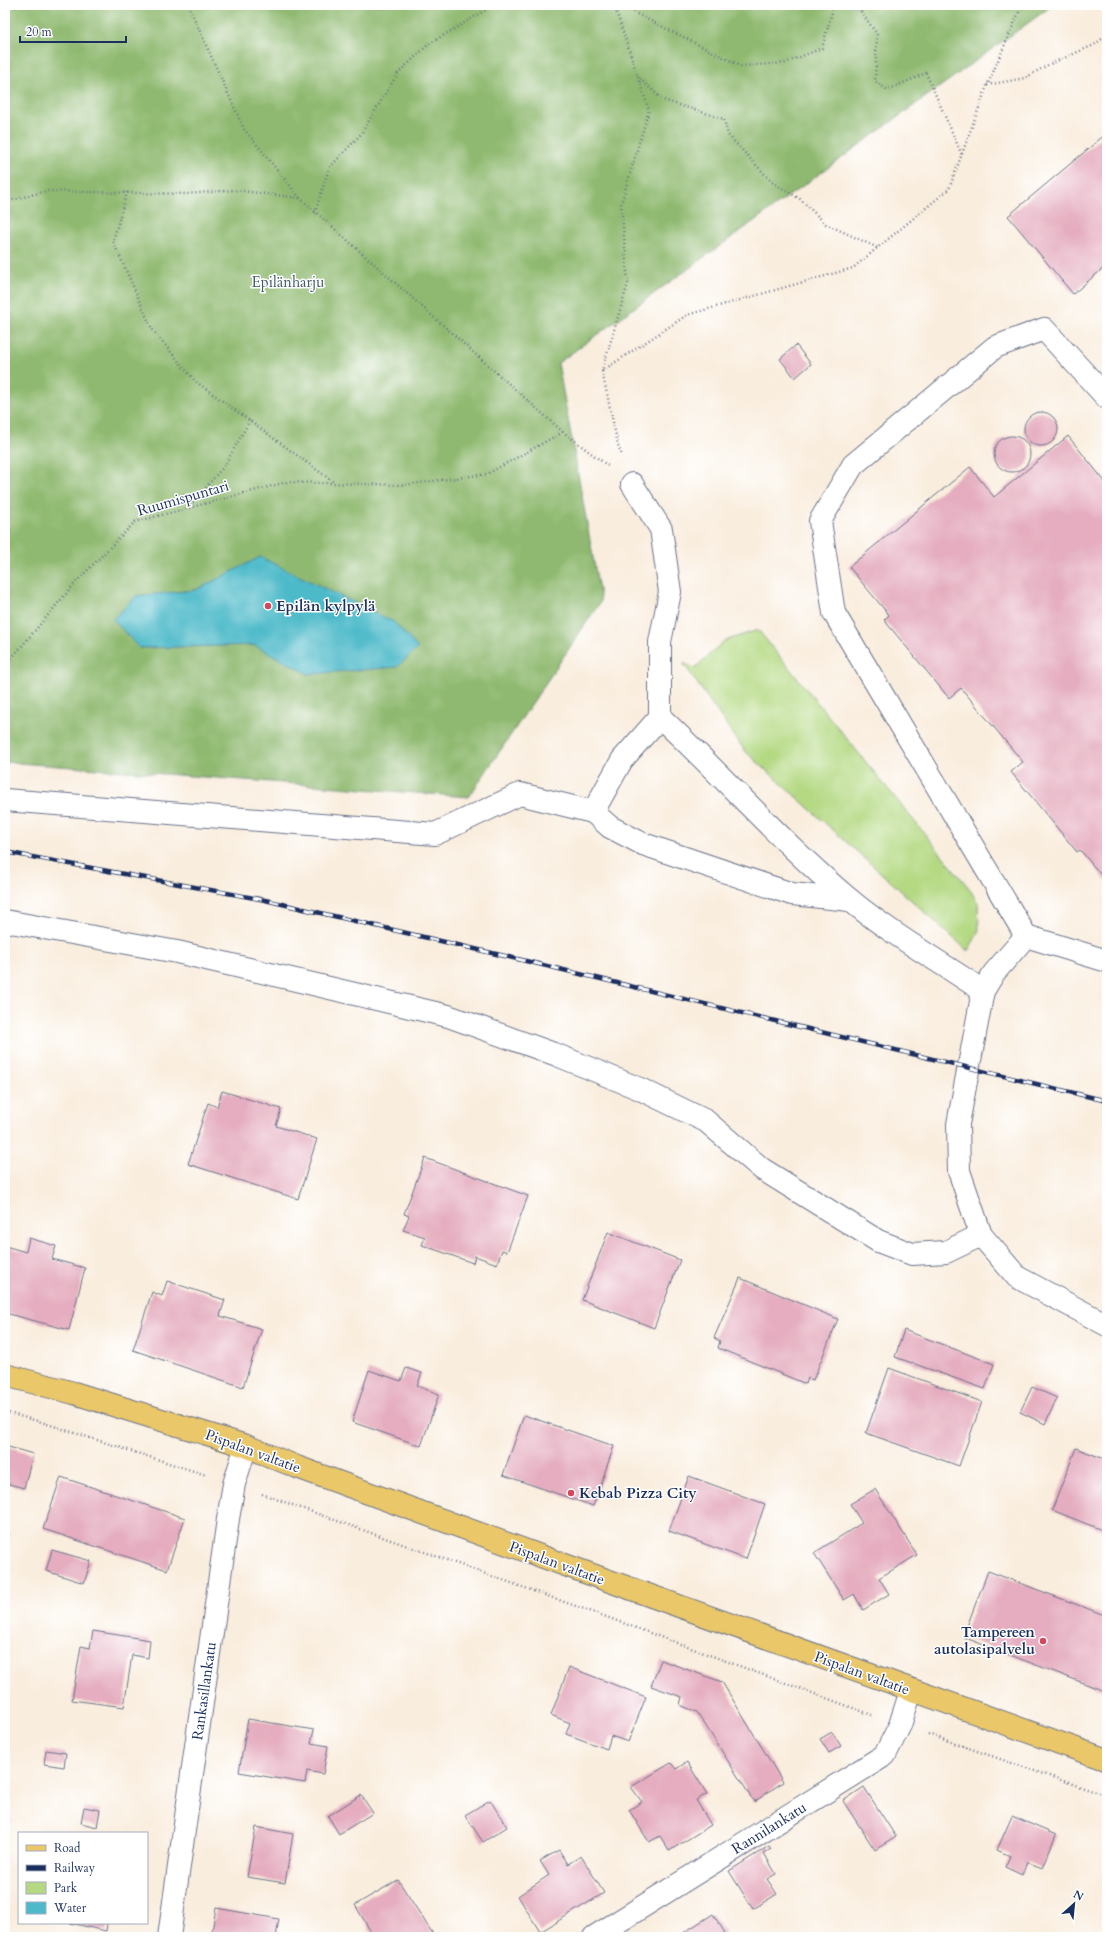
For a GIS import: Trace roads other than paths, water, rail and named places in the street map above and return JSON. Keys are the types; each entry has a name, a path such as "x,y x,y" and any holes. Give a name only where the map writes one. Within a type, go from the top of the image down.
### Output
{"main road":[{"name":"Pispalan valtatie","path":"5,1375 74,1393 246,1446 319,1475 911,1691 1107,1760"}],"street":[{"path":"1106,959 1026,936 834,613 820,521 853,465 995,347 1044,329 1107,398"},
{"path":"592,812 622,760 660,717 660,642 670,592 661,529 632,484"},
{"path":"660,717 800,855 850,900 875,920 984,991"},
{"path":"5,800 435,834 520,794 592,812 610,827 643,844 792,894 850,900"},
{"path":"5,921 177,952 448,1016 557,1055 640,1089 706,1121 762,1169 878,1241 912,1254 946,1252 980,1235"},
{"path":"1026,936 994,973 984,991 958,1124 959,1171 980,1235 1017,1277 1107,1325"},
{"name":"Rankasillankatu","path":"169,1937 234,1484 246,1446"},
{"name":"Rannilankatu","path":"594,1937 885,1755 900,1725 911,1691"}],"water":[{"path":"260,557 394,622 418,648 397,667 309,674 254,645 139,648 113,619 136,596 196,590"}],"railway":[{"path":"5,852 265,900 526,961 1107,1101"}],"place":[{"name":"Epilän kylpylä","path":"268,606"},
{"name":"Kebab Pizza City","path":"571,1493"},
{"name":"Tampereen autolasipalvelu","path":"1043,1641"}],"park label":[{"name":"Epilänharju","path":"288,282"}]}
